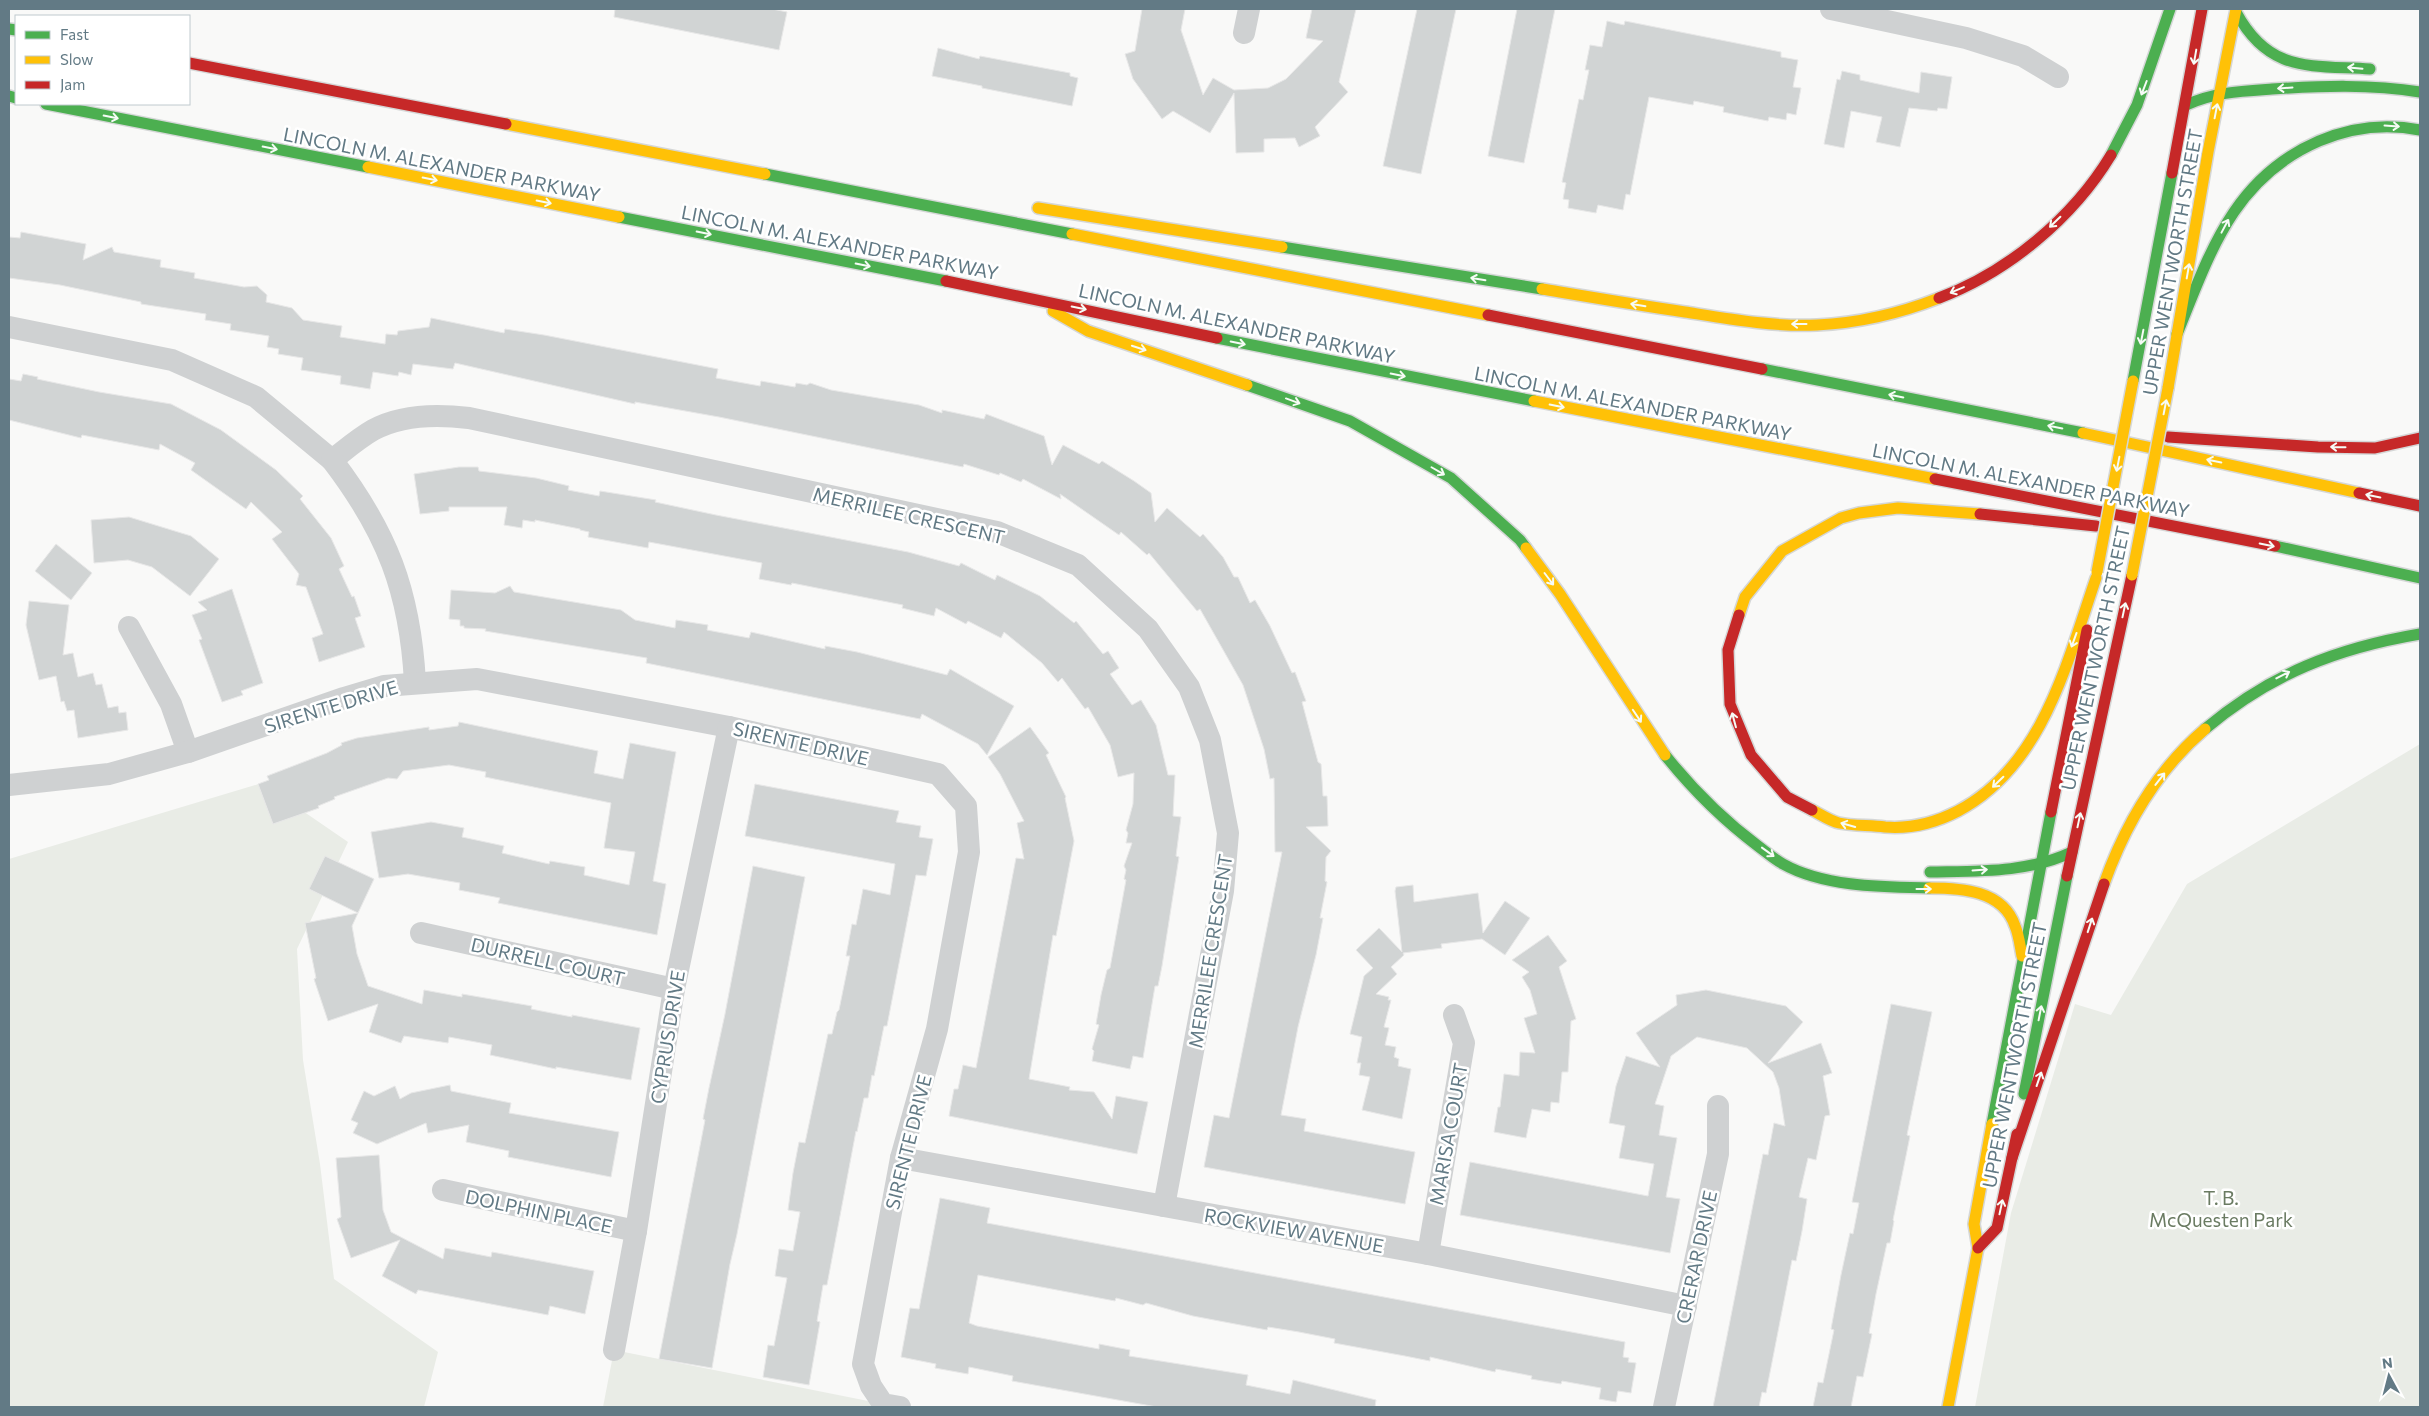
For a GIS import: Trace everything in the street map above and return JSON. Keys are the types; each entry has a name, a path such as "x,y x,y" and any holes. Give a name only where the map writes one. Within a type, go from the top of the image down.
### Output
{"main road":[{"path":"1025,206 1746,322 1827,324 1868,318 1914,307 1963,288 2036,240 2072,206 2101,171 2122,136 2152,66 2170,9"},
{"name":"UPPER WENTWORTH STREET","path":"1948,1407 1978,1248 1974,1224 2022,956 2097,575 2186,105 2202,9"},
{"path":"2236,10 2258,45 2276,57 2296,63 2379,70"},
{"name":"UPPER WENTWORTH STREET","path":"1978,1248 1997,1228 2012,1158 2072,852 2132,575 2168,388 2236,10"},
{"path":"190,63 887,197 2079,432 2420,506"},
{"path":"2186,105 2220,92 2338,85 2374,86 2420,92"},
{"name":"LINCOLN M. ALEXANDER PARKWAY","path":"51,105 1032,298 1275,351 2220,534 2420,578"},
{"path":"2177,334 2223,228 2244,195 2263,176 2288,156 2315,141 2342,132 2385,125 2420,130"},
{"path":"887,197 937,195"},
{"path":"1032,298 1088,331 1350,421 1450,478 1520,540 1560,594 1659,748 1692,789 1729,824 1784,864 1814,876 1873,887 1951,888 1970,890 1986,895 2002,906 2010,916 2015,925 2022,956"},
{"path":"2079,432 2318,447 2375,448 2420,438"},
{"path":"2097,575 2061,675 2031,741 2017,762 1994,786 1968,807 1941,819 1914,826 1884,830 1855,827 1825,818 1781,792 1749,753 1737,729 1729,700 1726,669 1728,641 1736,615 1748,588 1764,567 1786,546 1813,529 1844,517 1873,511 1908,509 2121,528 2220,534"},
{"path":"2012,1158 2108,874 2122,839 2140,806 2160,777 2214,720 2273,680 2310,661 2348,648 2420,634"},
{"path":"1729,824 1772,841"},
{"path":"1919,872 2041,864 2062,858 2072,852"}],"street":[{"path":"1244,33 1249,9"},
{"path":"1831,9 1966,38 2023,56 2058,77"},
{"path":"9,327 172,360 256,397 330,459 371,516 395,568 410,624 415,682"},
{"name":"MERRILEE CRESCENT","path":"330,459 373,430 396,421 434,416 469,418 998,532 1078,565 1148,628 1189,687 1210,740 1228,833 1223,891 1164,1206"},
{"path":"129,627 172,704 188,752"},
{"name":"SIRENTE DRIVE","path":"9,785 109,774 188,752 384,686 415,682 477,679 729,727 938,774 966,806 970,852 937,1029 901,1158 863,1364 871,1386 884,1404 900,1407"},
{"name":"CYPRUS DRIVE","path":"614,1350 636,1231 674,989 729,727"},
{"name":"DURRELL COURT","path":"421,933 674,989"},
{"name":"MARISA COURT","path":"1428,1254 1464,1043 1454,1015"},
{"name":"CRERAR DRIVE","path":"1664,1407 1718,1154 1718,1106"},
{"name":"ROCKVIEW AVENUE","path":"901,1158 1428,1254 1686,1306"},
{"name":"DOLPHIN PLACE","path":"442,1190 636,1231"}],"green space":[{"name":"T. B. McQuesten Park","path":"2420,744 2420,1407 1975,1407 2011,1213 2075,1004 2111,1015 2187,884"},
{"path":"262,783 348,842 297,949 303,1060 320,1164 334,1279 438,1352 424,1407 9,1407 9,859"},
{"path":"614,1350 898,1407 603,1407"}],"building":[{"path":"615,9 772,9 787,12 779,50 614,17"},
{"path":"1142,9 1185,9 1181,30 1203,95 1213,78 1234,90 1268,88 1286,79 1323,41 1306,38 1312,9 1356,9 1339,82 1348,92 1315,127 1320,136 1299,147 1295,138 1264,139 1264,152 1236,153 1234,93 1210,133 1173,111 1162,119 1133,79 1125,54 1135,51"},
{"path":"1417,9 1456,9 1421,174 1383,166"},
{"path":"1517,9 1555,9 1524,163 1488,156"},
{"path":"1607,21 1624,25 1625,21 1781,52 1781,57 1798,60 1793,87 1801,88 1796,115 1787,113 1786,120 1769,117 1768,121 1723,112 1724,107 1694,101 1693,105 1649,97 1630,195 1626,194 1623,210 1598,205 1596,213 1568,208 1569,200 1563,199 1566,183 1562,182 1579,99 1583,100 1589,70 1585,70 1590,45 1602,47"},
{"path":"938,48 979,59 980,56 1070,73 1070,76 1078,78 1072,106 932,76"},
{"path":"1842,71 1860,75 1860,80 1919,93 1921,72 1952,77 1947,109 1938,108 1937,111 1909,108 1900,147 1876,142 1882,117 1851,111 1844,148 1824,144 1837,79 1840,80"},
{"path":"21,232 86,244 83,260 112,247 114,252 161,260 160,267 195,273 194,278 244,287 257,286 267,295 266,302 292,308 303,320 342,326 340,337 385,344 386,334 397,335 398,331 429,327 431,318 504,333 505,329 544,335 718,369 716,378 760,386 761,381 795,387 796,383 807,385 810,383 831,390 919,405 942,413 942,410 984,419 986,414 1044,436 1052,465 1063,445 1099,464 1102,461 1134,481 1151,493 1155,522 1167,508 1200,537 1203,534 1223,557 1234,577 1238,577 1250,603 1255,600 1270,626 1292,673 1295,672 1306,701 1302,702 1318,762 1321,764 1323,796 1327,796 1328,826 1306,827 1331,851 1326,857 1325,881 1327,882 1320,918 1323,918 1316,955 1298,1027 1281,1115 1306,1119 1304,1131 1415,1152 1405,1204 1204,1167 1214,1115 1229,1118 1282,852 1275,852 1274,778 1270,779 1264,749 1243,685 1200,609 1197,611 1149,553 1147,555 1121,532 1119,535 1060,494 1061,499 1023,479 1021,482 1000,473 999,475 964,464 963,467 719,417 635,402 635,404 455,363 453,369 413,364 411,375 399,372 398,376 373,372 370,389 340,384 341,376 301,370 303,358 278,354 279,349 267,347 269,336 230,330 231,324 205,320 206,314 141,304 141,302 60,285 9,278 9,237 20,238"},
{"path":"23,374 38,377 37,379 99,392 171,404 221,430 276,470 303,496 300,499 331,538 344,566 339,569 352,597 354,596 361,616 355,618 365,647 319,662 312,638 323,634 306,587 296,585 299,574 272,539 282,532 251,502 246,509 191,470 195,463 160,444 159,450 82,435 81,438 9,420 9,379 21,381"},
{"path":"459,467 478,467 479,471 536,478 569,486 568,490 599,496 600,491 656,500 655,502 716,515 908,552 959,566 961,563 995,580 997,575 1040,596 1074,623 1076,621 1103,654 1108,651 1119,668 1110,674 1132,705 1141,700 1156,725 1168,775 1175,775 1173,816 1181,817 1176,856 1179,857 1162,966 1158,986 1155,986 1143,1058 1133,1056 1130,1069 1092,1061 1094,1051 1092,1049 1099,1025 1096,1024 1101,995 1107,970 1110,968 1126,880 1124,879 1126,870 1124,866 1132,843 1126,843 1128,833 1126,830 1133,804 1134,773 1118,777 1110,745 1088,707 1085,709 1062,678 1058,682 1042,663 1004,632 1001,638 968,621 966,624 936,608 934,616 902,608 903,605 792,583 791,585 759,579 762,563 649,542 648,548 588,537 589,532 580,529 535,520 535,522 523,520 522,528 504,525 507,507 449,507 449,511 420,514 414,474"},
{"path":"129,517 191,536 219,559 190,596 152,567 128,560 94,563 91,520"},
{"path":"56,544 92,573 71,600 35,571"},
{"path":"510,586 514,592 621,610 635,620 675,628 676,620 708,625 707,630 749,638 751,632 825,649 825,646 857,652 947,675 950,669 1014,706 987,755 978,744 922,714 920,719 646,663 647,658 485,631 486,629 464,628 464,626 460,626 460,620 449,619 451,590 495,593"},
{"path":"232,589 263,683 241,691 243,695 222,702 199,640 202,639 192,615 207,610 198,602"},
{"path":"29,601 69,605 63,655 73,653 78,677 93,673 96,685 102,684 108,708 118,706 119,713 126,712 128,730 78,738 74,710 67,711 64,701 61,702 56,676 39,680 26,625"},
{"path":"459,722 598,751 594,773 623,779 630,743 676,752 653,881 666,884 657,935 498,903 500,898 459,890 460,883 408,874 379,878 371,832 431,822 464,828 462,837 504,846 502,853 549,864 550,861 585,867 584,875 629,885 635,852 604,848 611,803 485,777 486,772 449,765 403,771 397,779 388,778 334,797 335,799 318,806 319,808 273,824 258,784 269,780 267,776 327,753 342,745 341,743 357,738 429,727 429,730 458,726"},
{"path":"1030,727 1049,753 1046,755 1066,797 1074,841 1056,936 1053,935 1029,1079 1070,1087 1069,1090 1094,1092 1112,1119 1116,1096 1148,1102 1137,1154 949,1116 954,1089 958,1089 963,1065 976,1068 1016,858 1024,859 1017,823 1024,821 1000,774 988,757"},
{"path":"755,784 899,811 896,822 921,826 919,837 933,839 926,876 916,875 887,1026 884,1026 874,1076 872,1075 868,1098 864,1098 856,1131 827,1285 823,1285 817,1321 820,1322 809,1385 763,1377 768,1345 774,1346 787,1278 775,1276 779,1249 793,1251 800,1212 788,1210 793,1173 799,1142 805,1143 828,1034 832,1034 839,1010 850,956 846,956 852,924 856,925 863,889 890,895 895,864 745,836"},
{"path":"325,856 374,879 358,913 309,889"},
{"path":"753,866 805,877 730,1264 712,1368 659,1359 705,1120 703,1119"},
{"path":"1413,885 1414,902 1478,893 1483,933 1505,901 1530,918 1505,955 1482,939 1441,944 1442,948 1403,953 1404,955 1391,967 1397,974 1376,994 1389,997 1388,1000 1391,1000 1384,1027 1389,1028 1385,1045 1396,1047 1394,1057 1399,1059 1398,1066 1411,1069 1402,1119 1362,1110 1370,1077 1359,1075 1361,1063 1357,1063 1362,1037 1350,1034 1364,976 1373,968 1356,950 1379,928 1402,952 1395,891 1396,887"},
{"path":"358,913 352,926 357,954 368,986 422,1004 424,990 462,997 462,994 532,1006 531,1009 572,1017 572,1015 640,1028 631,1080 556,1067 556,1069 490,1055 492,1045 449,1037 448,1043 404,1036 401,1043 369,1032 378,1004 328,1021 314,979 316,978 305,923"},
{"path":"1548,935 1567,961 1559,967 1576,1019 1571,1021 1568,1072 1562,1072 1559,1103 1551,1102 1550,1112 1532,1109 1526,1138 1494,1132 1498,1107 1500,1107 1504,1074 1519,1076 1520,1052 1535,1053 1524,1018 1537,1014 1530,990 1522,977 1529,972 1512,960"},
{"path":"1706,990 1786,1006 1803,1022 1768,1063 1821,1043 1832,1073 1823,1076 1830,1115 1825,1116 1816,1160 1808,1158 1799,1197 1807,1199 1802,1231 1796,1261 1792,1260 1766,1393 1762,1392 1759,1407 1713,1407 1763,1154 1768,1155 1774,1123 1785,1126 1779,1088 1773,1072 1747,1048 1697,1037 1671,1056 1655,1104 1664,1106 1659,1135 1677,1138 1666,1197 1680,1199 1670,1253 1460,1215 1470,1162 1648,1196 1654,1164 1619,1158 1625,1126 1609,1123 1616,1086 1626,1056 1660,1067 1636,1033 1677,1005 1676,995"},
{"path":"1891,1004 1932,1012 1907,1135 1910,1136 1890,1243 1887,1243 1876,1294 1869,1333 1872,1334 1863,1377 1857,1376 1851,1407 1813,1407 1818,1382 1823,1383 1834,1330 1831,1329 1841,1275 1850,1233 1853,1234 1859,1203 1852,1202"},
{"path":"450,1085 451,1091 511,1103 509,1113 619,1132 611,1177 508,1157 509,1151 466,1142 469,1125 428,1133 426,1123 377,1144 353,1133 358,1123 351,1120 364,1091 374,1096 395,1086 400,1099 411,1093"},
{"path":"379,1155 383,1210 391,1232 443,1259 445,1248 491,1257 492,1252 594,1271 585,1314 550,1306 548,1315 418,1290 416,1294 382,1276 400,1240 351,1258 337,1219 341,1217 336,1158"},
{"path":"940,1198 990,1208 987,1223 1625,1342 1623,1357 1629,1358 1628,1362 1636,1363 1631,1393 1618,1391 1616,1402 1599,1399 1601,1388 1562,1381 1561,1384 1531,1379 1532,1376 1496,1369 1495,1372 1430,1357 1430,1361 1334,1343 1335,1339 1299,1332 1268,1327 1267,1330 1193,1316 1146,1303 1143,1305 1116,1298 1115,1301 978,1275 969,1323 977,1326 1099,1349 1099,1344 1130,1350 1129,1356 1248,1375 1246,1385 1290,1394 1293,1380 1376,1400 1375,1407 1157,1407 1012,1381 1013,1376 969,1367 968,1374 935,1368 936,1364 901,1357 910,1308 919,1309"}],"traffic: fast":[{"path":"2111,155 2137,105 2170,9"},
{"path":"2236,12 2249,32 2262,46 2277,56 2292,62 2309,65 2370,69"},
{"path":"9,29 15,30"},
{"path":"2186,105 2207,97 2228,93 2291,88 2364,87 2420,92"},
{"path":"9,96 15,98"},
{"path":"51,105 368,167"},
{"path":"2177,334 2201,275 2228,221 2245,197 2265,175 2290,157 2319,141 2344,132 2381,127 2420,130"},
{"path":"2133,381 2172,173"},
{"path":"765,174 1072,234"},
{"path":"619,217 946,281"},
{"path":"1282,247 1542,289"},
{"path":"1217,338 1534,401"},
{"path":"1762,369 2083,433"},
{"path":"1247,385 1350,421 1451,478 1520,540 1526,548"},
{"path":"2275,546 2420,578"},
{"path":"2205,729 2254,693 2306,666 2361,647 2420,634"},
{"path":"1665,755 1720,815 1783,864 1799,872 1835,881 1873,886 1929,888"},
{"path":"1992,1124 2051,812"},
{"path":"1930,872 1984,871 2020,867 2038,864 2072,852"},
{"path":"2024,1094 2067,876"}],"traffic: slow":[{"path":"2168,388 2208,152 2236,9"},
{"path":"506,124 765,174"},
{"path":"368,167 619,217"},
{"path":"1038,208 1282,247"},
{"path":"1072,234 1488,315"},
{"path":"1542,289 1734,320 1800,325 1864,320 1895,313 1939,298"},
{"path":"1053,311 1088,331 1247,385"},
{"path":"2097,572 2133,381"},
{"path":"2132,575 2168,388"},
{"path":"1534,401 1935,479"},
{"path":"2083,433 2359,493"},
{"path":"1739,615 1745,597 1782,551 1841,518 1859,513 1898,508 1980,514"},
{"path":"1526,548 1560,594 1665,755"},
{"path":"1812,810 1839,823 1904,827 1931,822 1949,815 1987,792 2011,767 2031,740 2048,709 2062,677 2096,578"},
{"path":"2104,884 2112,862 2144,800 2172,762 2205,729"},
{"path":"1929,888 1954,889 1980,894 1991,898 2001,905 2009,914 2015,926 2022,956"},
{"path":"1948,1407 1978,1248 1974,1224 1992,1124"}],"traffic: jam":[{"path":"2172,173 2202,9"},
{"path":"190,63 506,124"},
{"path":"1939,298 1990,274 2037,240 2078,200 2096,178 2111,155"},
{"path":"946,281 1217,338"},
{"path":"1488,315 1762,369"},
{"path":"2168,437 2318,447 2375,448 2420,438"},
{"path":"1935,479 2275,546"},
{"path":"2359,493 2420,506"},
{"path":"1980,514 2096,526"},
{"path":"2067,876 2132,575"},
{"path":"1739,615 1728,650 1730,704 1751,755 1787,797 1812,810"},
{"path":"2051,812 2087,630"},
{"path":"2012,1158 2104,884"},
{"path":"1978,1248 1997,1228 2017,1134"}]}
